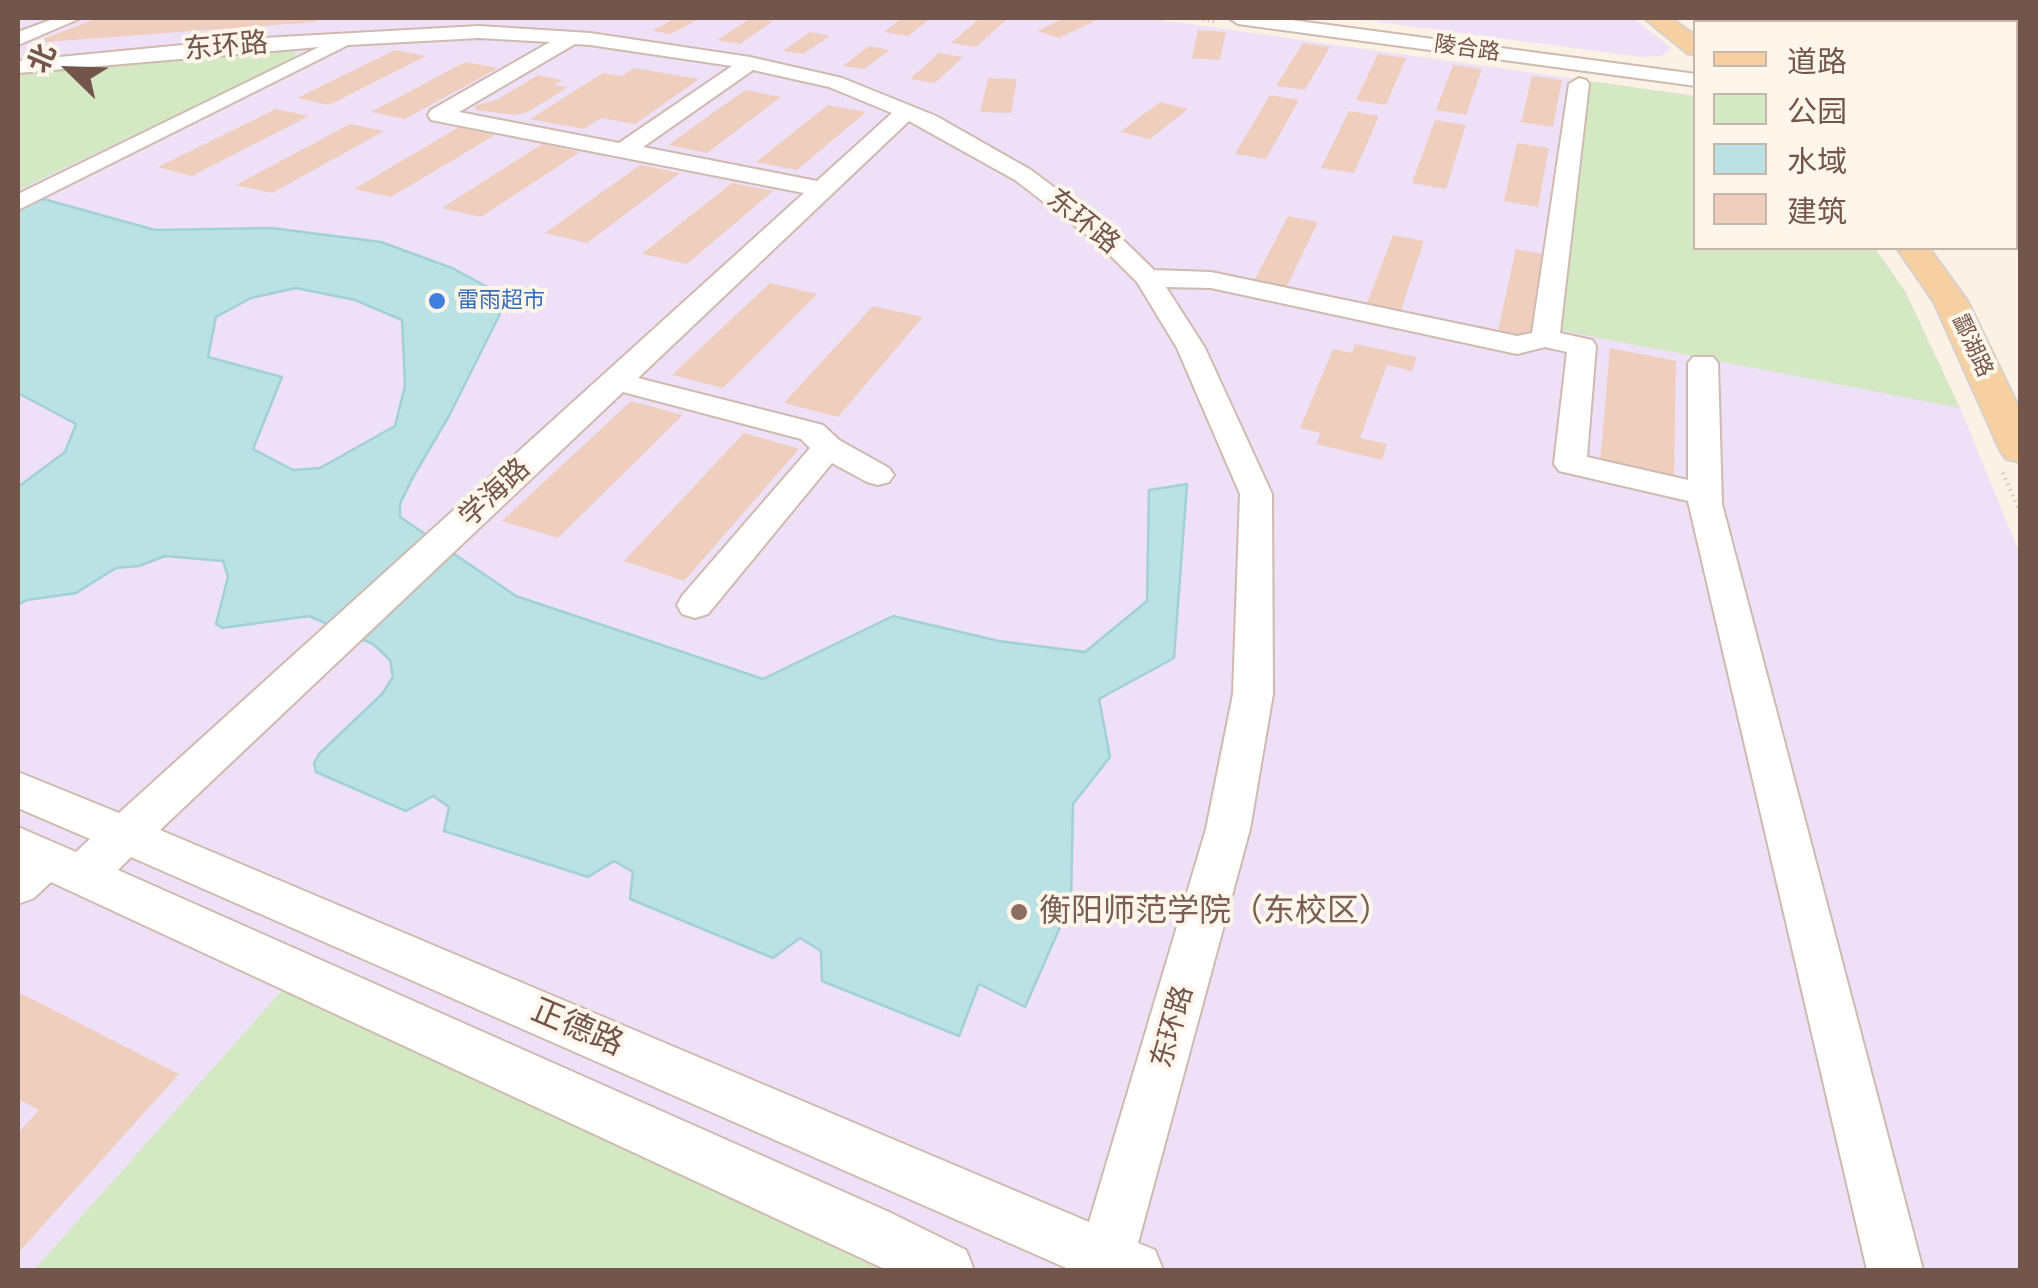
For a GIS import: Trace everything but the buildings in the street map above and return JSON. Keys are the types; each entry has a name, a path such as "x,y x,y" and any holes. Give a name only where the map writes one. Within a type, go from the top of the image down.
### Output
{"main road":[{"path":"1656,18 1693,46"},
{"name":"酃湖路","path":"1914,250 1951,302 2020,450"}],"street":[{"path":"18,39 72,18"},
{"path":"28,198 395,18"},
{"name":"陵合路","path":"1238,18 1693,78"},
{"name":"陵合路","path":"1274,18 1693,78"},
{"name":"东环路","path":"18,67 352,38 478,32 571,38 750,63 835,82 907,111 1024,175 1110,241 1148,278 1191,348 1256,494 1252,694 1228,829 1116,1266"},
{"path":"571,38 438,115 824,190"},
{"path":"624,150 750,63"},
{"path":"1545,339 1579,84"},
{"name":"学海路","path":"41,866 127,833 907,111"},
{"path":"1148,278 1210,280 1517,345 1545,339 1582,346 1570,464 1704,494"},
{"path":"1703,363 1704,494 1895,1270"},
{"path":"616,381 812,432 828,447 878,475"},
{"path":"695,605 828,447"},
{"name":"正德路","path":"18,788 1116,1266"},
{"path":"41,866 852,1224 946,1270"}],"shaded area":[{"name":"衡阳师范学院（东校区）","path":"18,18 1147,18 1693,96 1693,250 1876,250 1905,291 1960,408 2020,554 2020,1270 18,1270"},
{"path":"1349,18 1633,18 1671,48 1661,56 1642,57"}],"green space":[{"path":"293,45 297,58 18,190 18,70"},
{"path":"1589,81 1693,96 1693,250 1876,250 1905,291 1960,408 1554,329"},
{"path":"285,987 886,1270 34,1270"}],"water":[{"path":"18,192 155,230 272,228 381,242 452,268 508,298 449,416 413,477 400,504 400,517 516,596 763,679 893,616 999,641 1085,652 1147,601 1149,490 1187,484 1174,658 1099,699 1110,757 1073,804 1071,902 1025,1007 979,984 959,1036 822,981 821,951 800,938 773,958 630,899 633,872 614,861 588,877 444,831 449,807 433,796 406,811 316,772 314,763 319,754 382,694 393,677 390,660 373,644 309,616 222,628 216,624 228,577 223,561 165,556 139,566 116,568 76,593 27,600 18,605 18,487 65,452 76,424 18,393","holes":["296,288 355,300 402,320 405,386 395,426 320,468 293,470 253,449 282,377 208,357 216,317 251,298"]}],"place":[{"name":"雷雨超市","path":"437,301"},
{"name":"衡阳师范学院（东校区）","path":"1019,912"}]}
